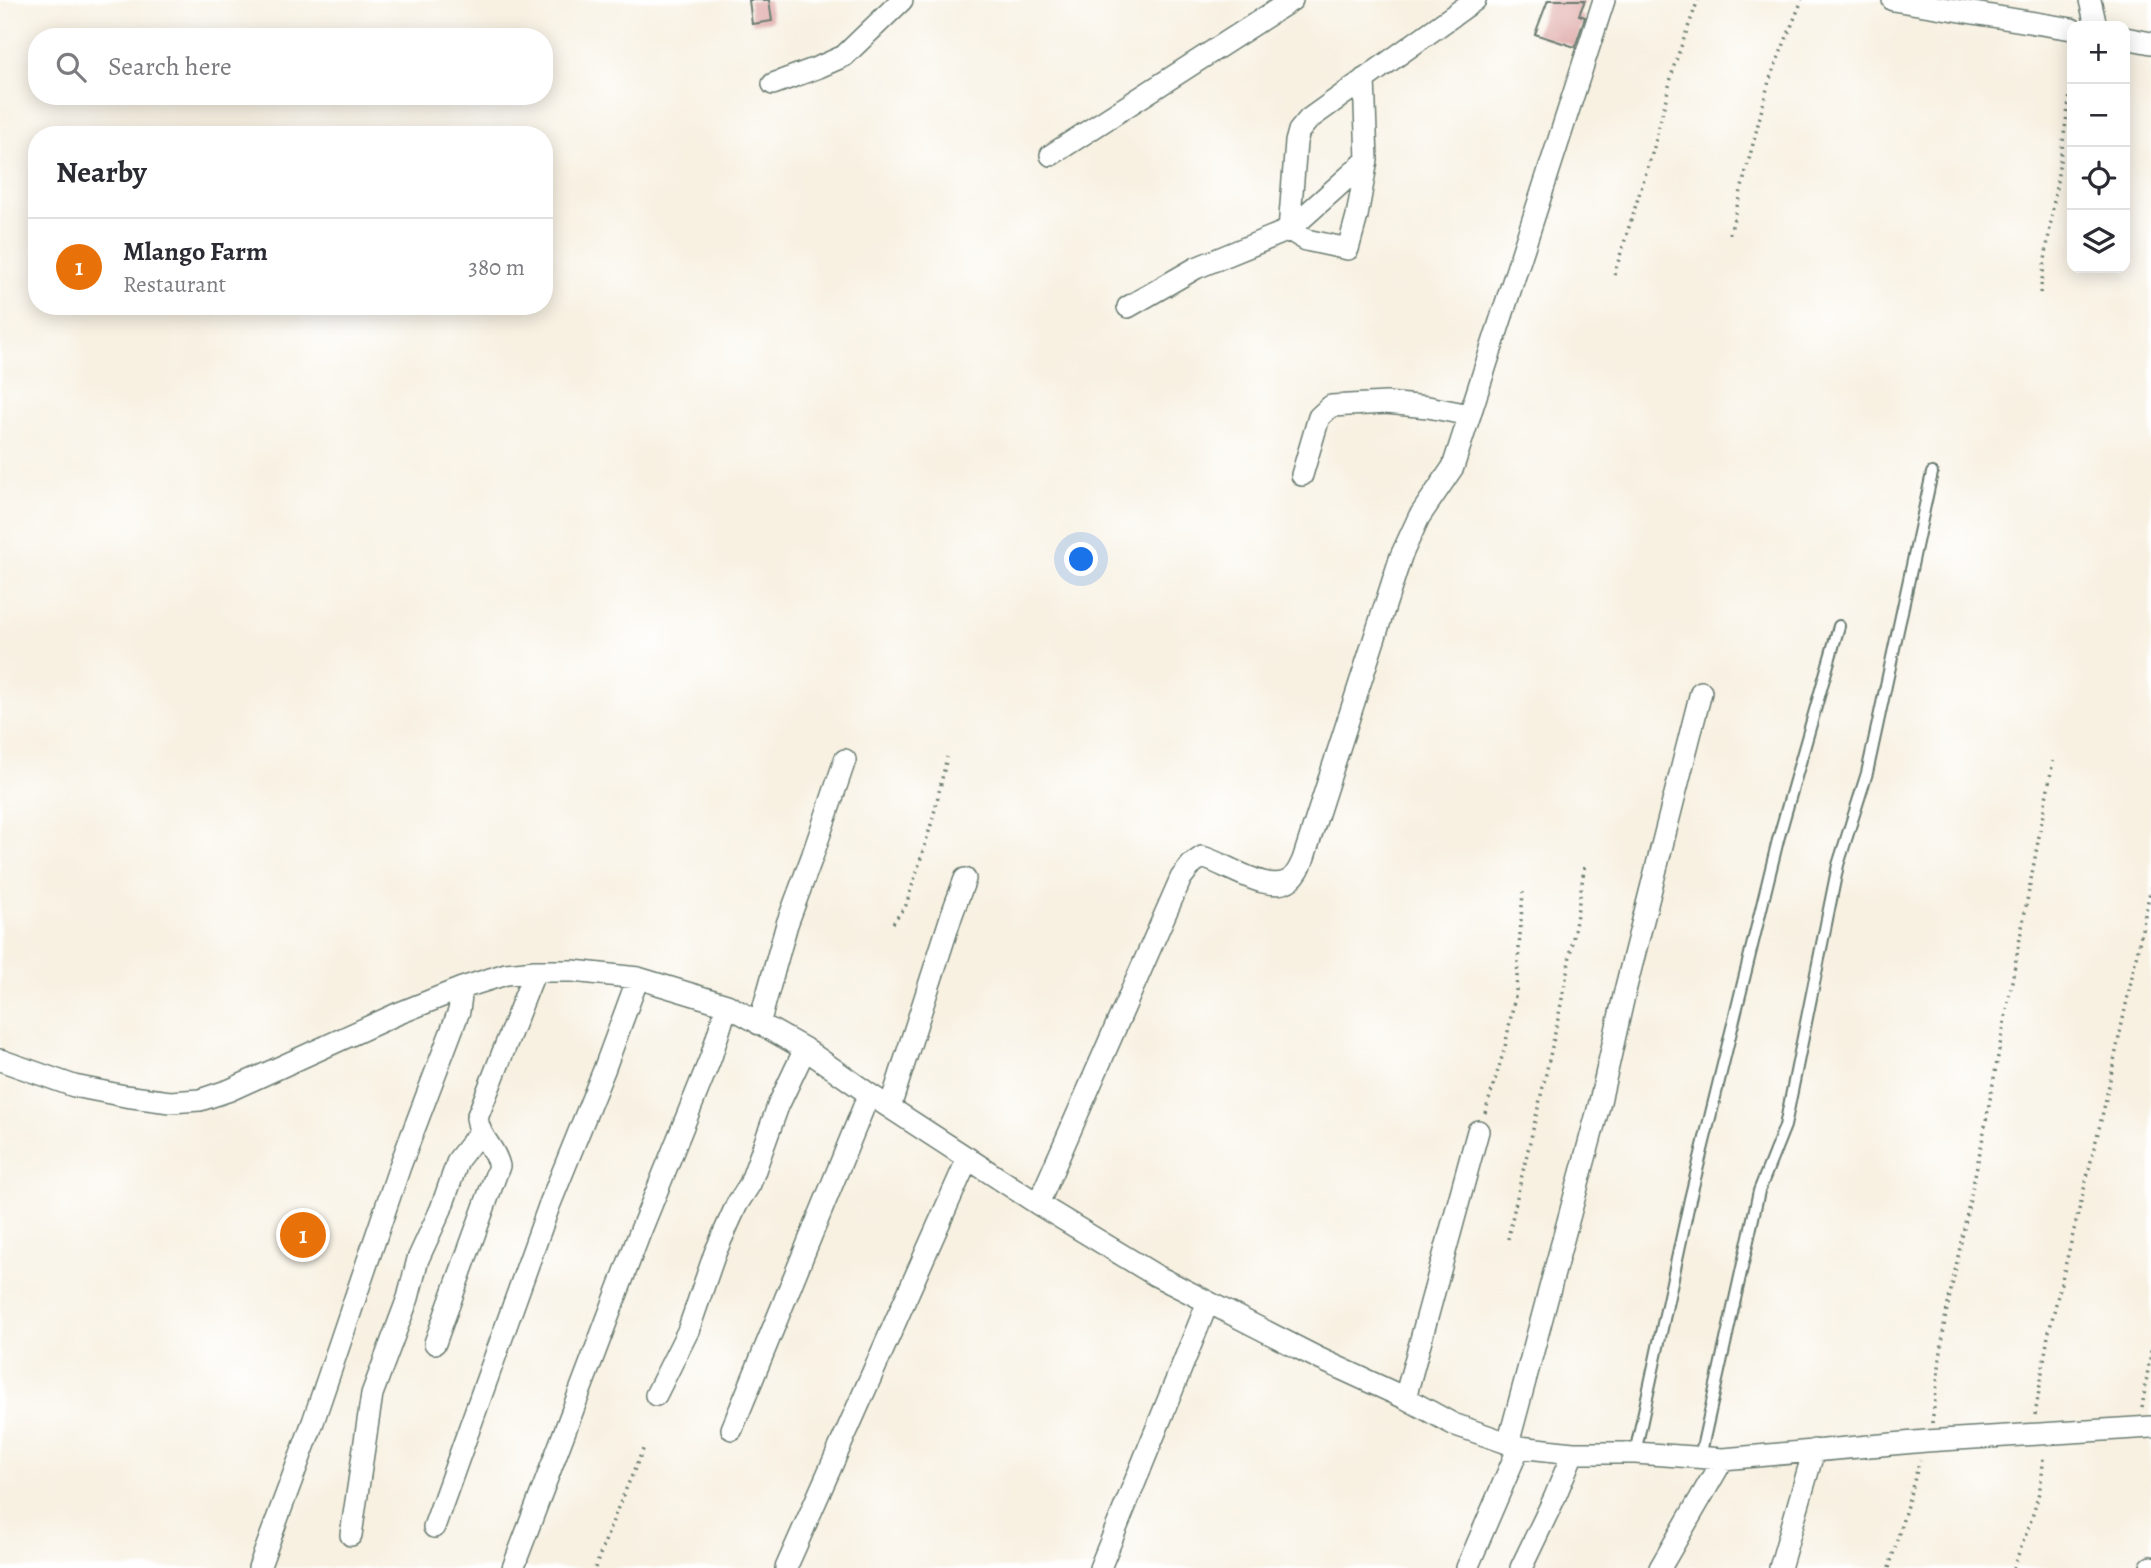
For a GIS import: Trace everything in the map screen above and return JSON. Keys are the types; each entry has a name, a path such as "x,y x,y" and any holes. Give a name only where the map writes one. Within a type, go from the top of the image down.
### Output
{"street":[{"path":"773,84 844,56 902,0"},
{"path":"1051,155 1292,0"},
{"path":"1290,230 1299,131 1309,119 1475,0"},
{"path":"1038,1204 1181,878 1192,864 1202,857 1270,885 1282,884 1291,879 1303,860 1401,556 1419,517 1453,467 1604,0"},
{"path":"1892,0 2067,28"},
{"path":"2090,0 2095,21"},
{"path":"2130,39 2151,43"},
{"path":"1290,230 1306,240 1348,249 1367,160 1364,79"},
{"path":"1128,307 1196,268 1290,230 1367,160"},
{"path":"1302,475 1320,417 1331,406 1386,403 1470,415"},
{"path":"1467,1568 1513,1446 1701,692"},
{"path":"759,1024 787,924 813,857 845,760"},
{"path":"890,1107 965,879"},
{"path":"435,1343 499,1166 497,1155 479,1133 477,1118 535,971"},
{"path":"0,1060 74,1086 170,1101 200,1100 230,1090 397,1014 506,974 573,971 638,978 727,1005 805,1049 1038,1204 1155,1275 1453,1424 1513,1446 1573,1453 1723,1458 2145,1427"},
{"path":"434,1527 549,1206 638,978"},
{"path":"259,1568 313,1422 400,1167 459,1011 462,988"},
{"path":"513,1568 639,1235 711,1057 727,1005"},
{"path":"656,1395 688,1331 715,1253 737,1204 750,1184 778,1106 805,1049"},
{"path":"732,1429 869,1094"},
{"path":"1405,1398 1478,1131"},
{"path":"351,1535 372,1394 408,1298 418,1259 441,1209 458,1160 479,1133"},
{"path":"786,1568 968,1158"},
{"path":"1100,1568 1208,1302"},
{"path":"1780,1568 1814,1450"},
{"path":"1521,1568 1573,1453"},
{"path":"1660,1568 1723,1458"}],"lane":[{"path":"1700,1457 1759,1191 1785,1126 1838,865 1867,773 1932,473"},
{"path":"1635,1453 1690,1199 1778,840 1839,626"}],"path":[{"path":"1614,275 1654,147 1674,66 1698,0"},
{"path":"1730,234 1769,81 1802,0"},
{"path":"2040,293 2072,84"},
{"path":"893,923 906,905 933,818 947,757"},
{"path":"1889,1568 1933,1420 1945,1319 1983,1137 2053,761"},
{"path":"1508,1239 1557,1022 1585,863"},
{"path":"2013,1568 2038,1502 2043,1469 2037,1434 2048,1336 2104,1108 2151,887"},
{"path":"1478,1131 1493,1091 1510,1024 1516,991 1522,892"},
{"path":"2145,1427 2151,1350"},
{"path":"595,1568 645,1445"}],"building":[{"path":"749,0 769,0 772,21 752,24"},
{"path":"1548,0 1585,0 1579,15 1585,17 1575,47 1535,34"}],"place":[{"name":"Mlango Farm","path":"303,1235"}]}
